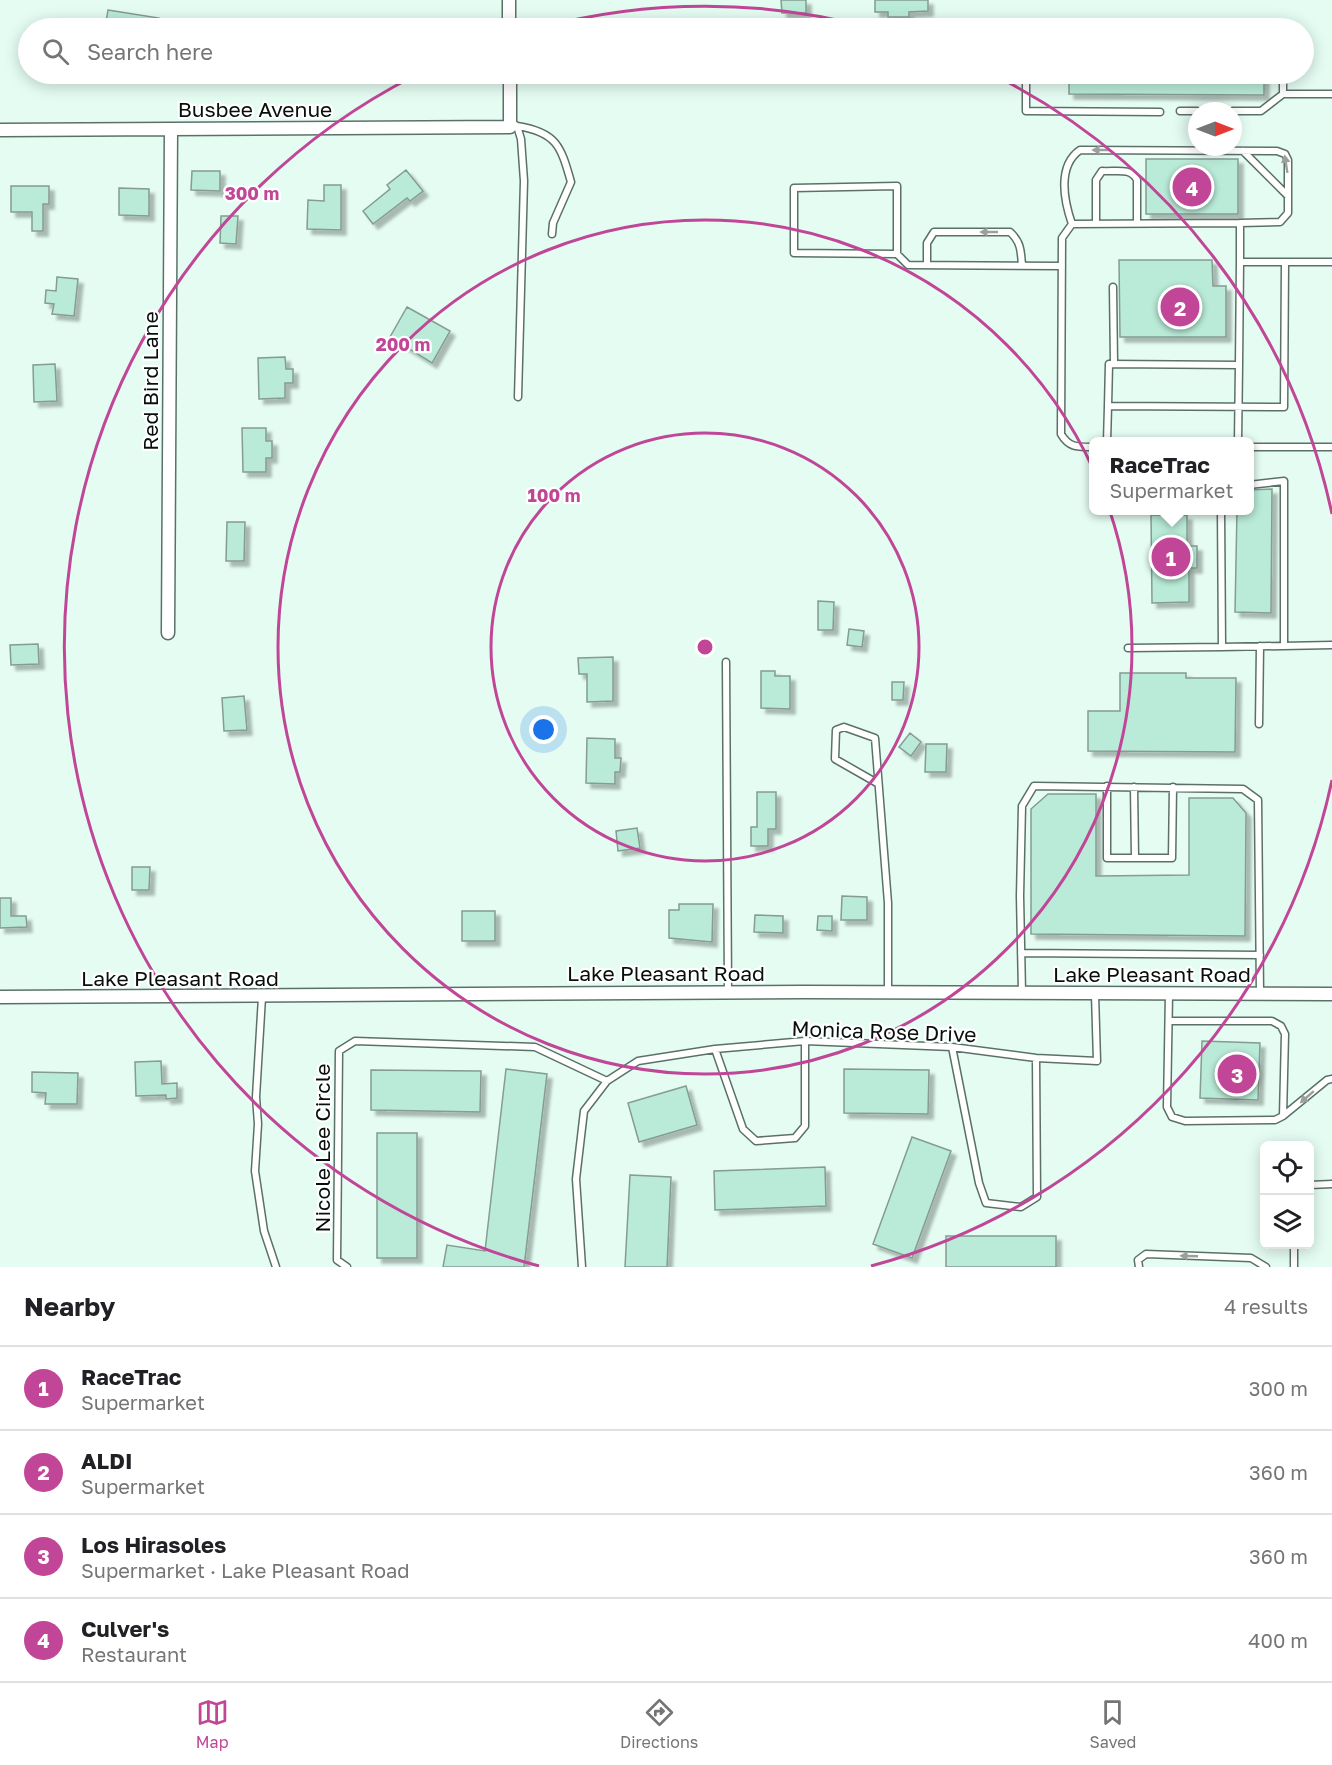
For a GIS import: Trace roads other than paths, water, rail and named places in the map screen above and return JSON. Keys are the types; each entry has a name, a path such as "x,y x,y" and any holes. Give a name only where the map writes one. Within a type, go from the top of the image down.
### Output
{"street":[{"path":"509,0 509,18"},
{"path":"510,84 512,125"},
{"name":"Busbee Avenue","path":"0,130 512,125"},
{"name":"Red Bird Lane","path":"168,633 171,129"},
{"name":"Lake Pleasant Road","path":"0,997 728,992 1332,994"}],"lane":[{"path":"1026,84 1026,111 1160,112"},
{"path":"1283,84 1283,94"},
{"path":"1242,111 1261,111 1283,94 1332,94"},
{"path":"1180,111 1188,111"},
{"path":"512,125 534,128 550,136 560,146 571,182 552,234"},
{"path":"512,125 521,139 524,181 518,397"},
{"path":"1080,150 1277,151 1285,154 1288,160 1288,196 1285,218 1280,222 1072,224 1065,206 1066,165 1071,156 1080,150"},
{"path":"1243,151 1288,196"},
{"path":"1096,224 1096,180 1102,171 1131,172 1135,175 1137,224"},
{"path":"897,254 897,186 794,188 794,253 897,254 908,265 1062,266"},
{"path":"1238,437 1240,223"},
{"path":"1072,224 1062,238 1061,434 1066,443 1075,447 1089,447"},
{"path":"927,265 927,243 934,232 1010,232 1017,239 1021,249 1022,266"},
{"path":"1240,262 1332,262"},
{"path":"1108,406 1284,407 1285,262"},
{"path":"1113,287 1114,364"},
{"path":"1107,437 1109,364 1239,365"},
{"path":"1254,447 1332,447"},
{"path":"1254,485 1284,482 1284,646"},
{"path":"1221,515 1222,647"},
{"path":"1128,648 1332,645"},
{"path":"1259,724 1260,646"},
{"path":"726,662 728,992"},
{"path":"877,783 835,759 836,730 844,727 875,738 878,750 877,783 883,821 888,903 888,993"},
{"path":"1022,993 1022,806 1034,786 1107,786 1243,789 1258,800 1260,994"},
{"path":"1107,786 1107,858 1172,858 1173,787"},
{"path":"1134,787 1135,858"},
{"path":"1021,953 1260,954"},
{"name":"Monica Rose Drive","path":"582,1267 576,1179 584,1111 607,1082 638,1061 805,1041 952,1047 1036,1058 1096,1061 1095,994"},
{"path":"1169,994 1167,1107 1172,1117 1185,1121 1275,1120 1327,1080 1332,1079"},
{"path":"262,997 255,1171 264,1231 276,1267"},
{"path":"1169,1021 1272,1021 1281,1026 1285,1034 1283,1116"},
{"name":"Nicole Lee Circle","path":"347,1267 338,1260 339,1051 356,1041 535,1047 607,1082"},
{"path":"716,1050 743,1129 756,1141 795,1138 805,1126 805,1041"},
{"path":"952,1047 979,1183 986,1203 1021,1207 1037,1197 1036,1058"},
{"path":"1314,1185 1332,1184"},
{"path":"1294,1249 1294,1267"},
{"path":"1139,1267 1138,1260 1146,1254 1251,1258 1266,1267"}],"place":[{"name":"Culver's","path":"1192,187"},
{"name":"ALDI","path":"1180,307"},
{"name":"RaceTrac","path":"1171,557"},
{"name":"Los Hirasoles","path":"1237,1074"}]}
